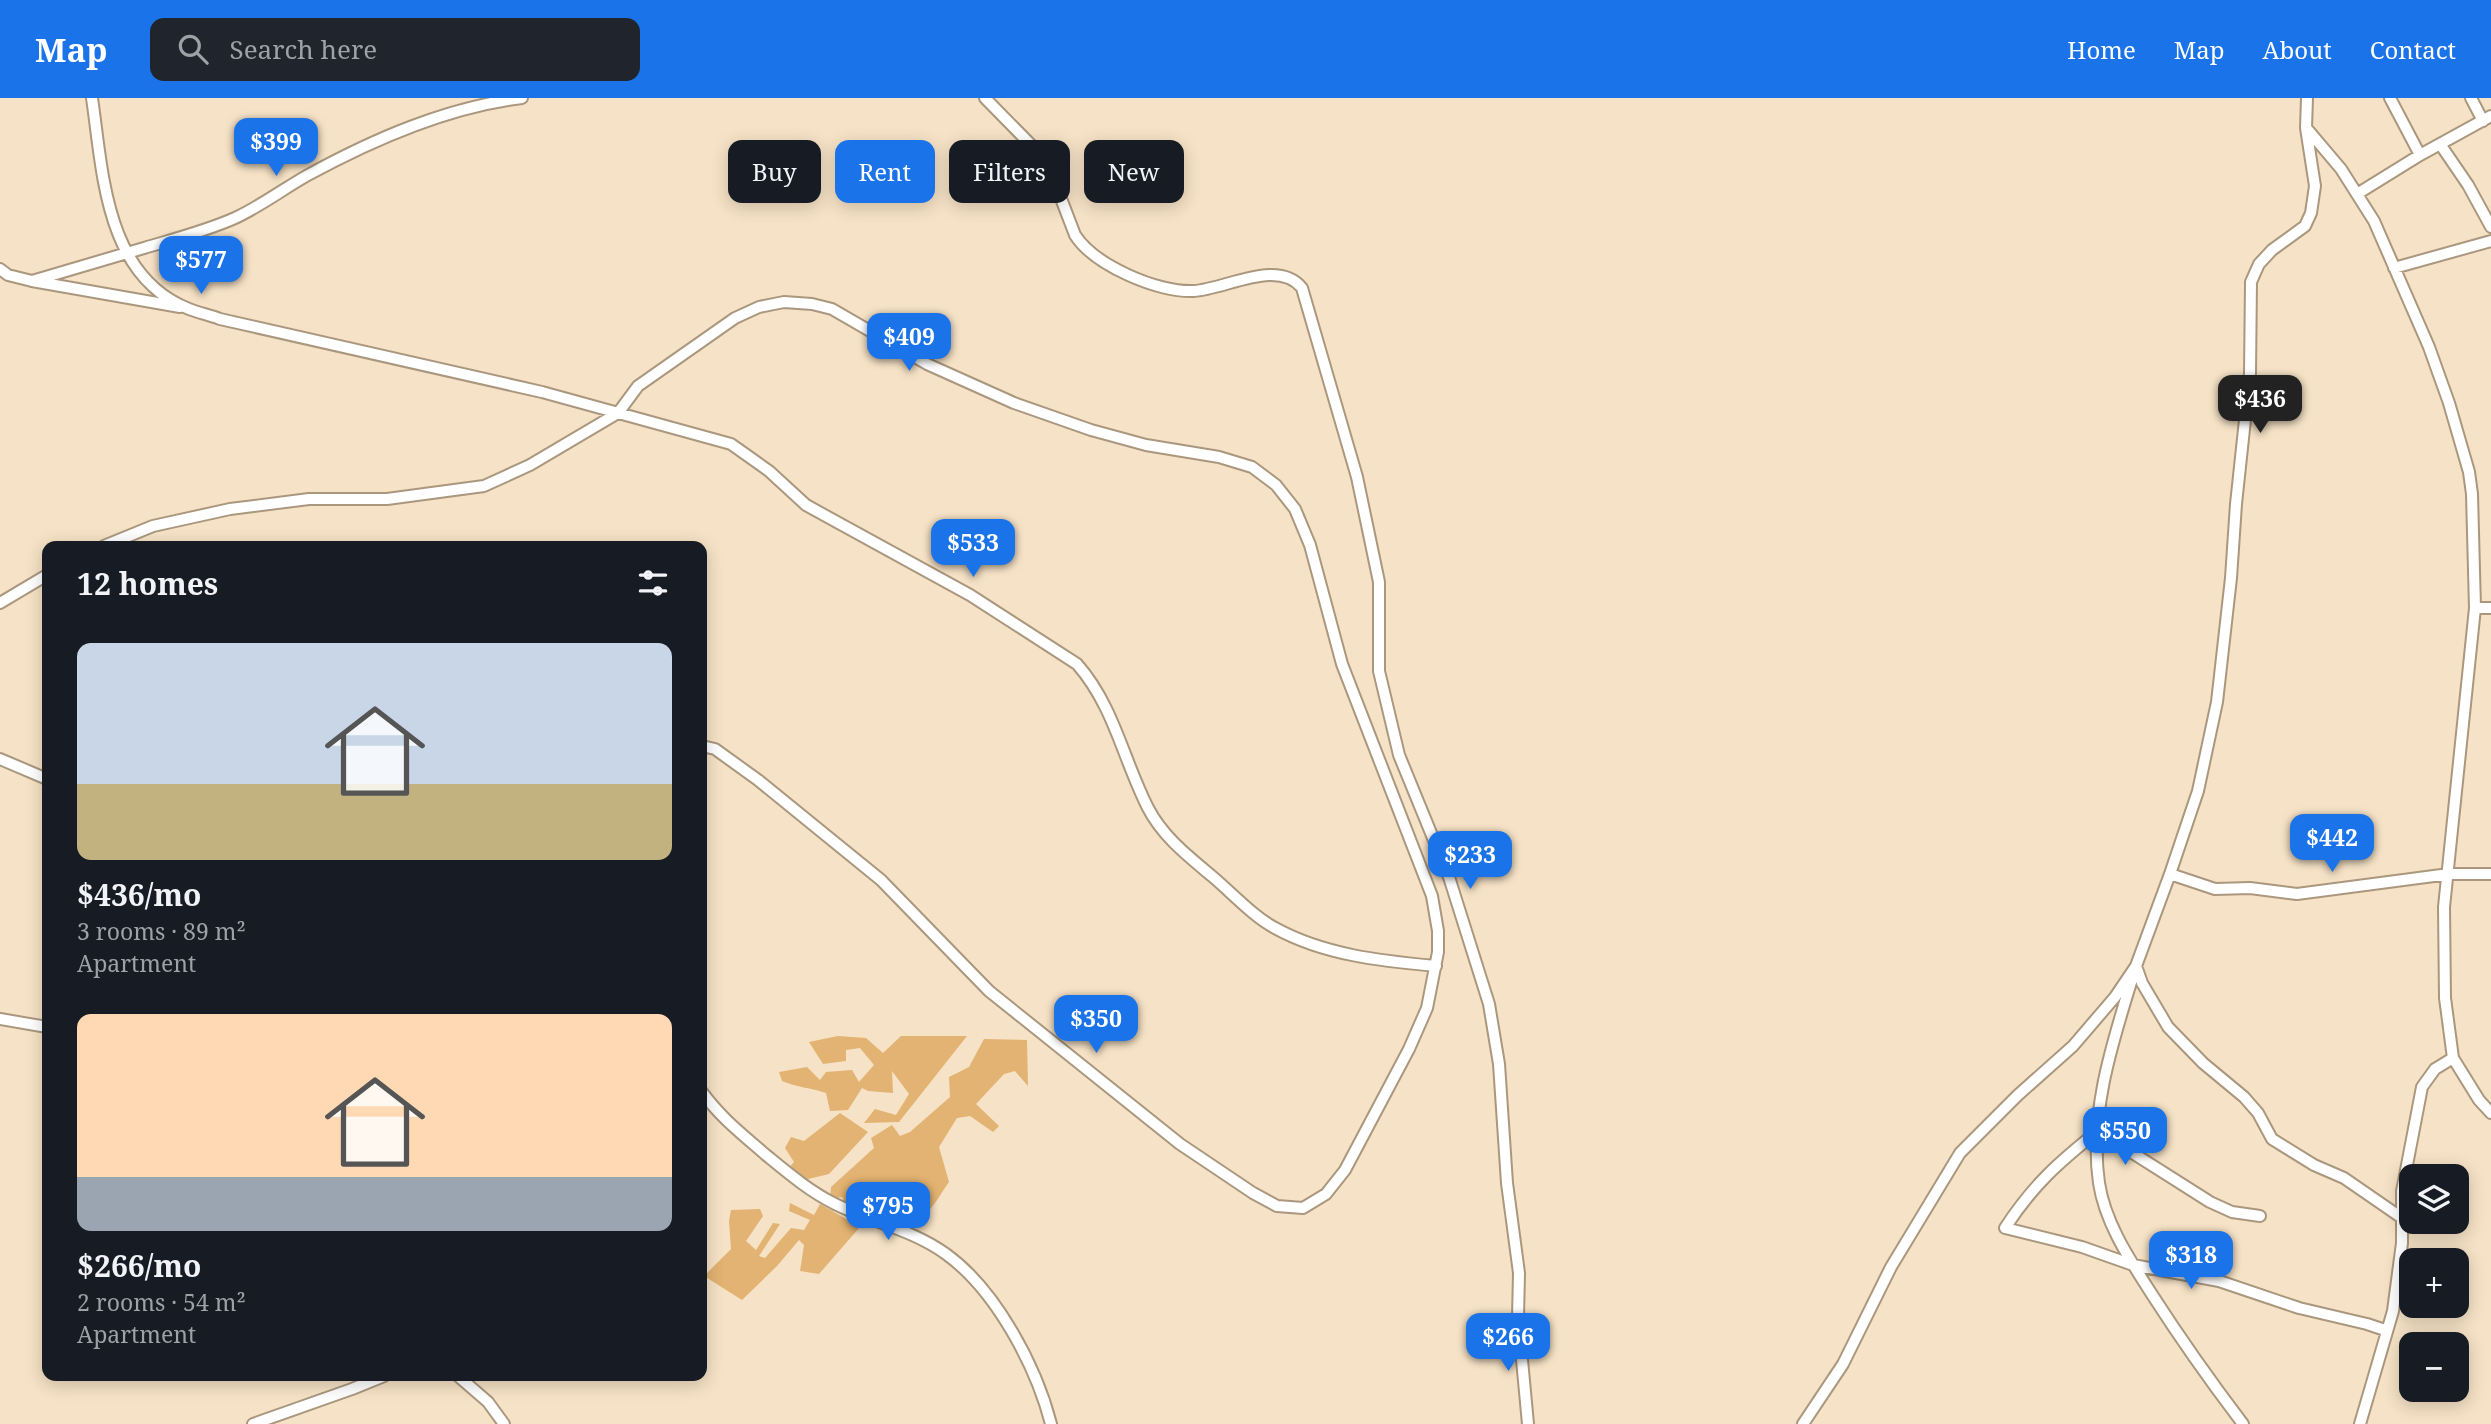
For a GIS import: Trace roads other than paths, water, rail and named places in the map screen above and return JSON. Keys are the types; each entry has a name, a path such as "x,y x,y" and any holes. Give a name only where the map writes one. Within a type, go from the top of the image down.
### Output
{"street":[{"path":"92,98 106,197 113,222 127,253 153,285 188,309"},
{"path":"32,281 190,235 233,219 348,154 400,131 485,104 522,98"},
{"path":"985,98 1049,167 1074,235 1081,244 1112,266 1160,287 1179,290 1194,291 1275,274 1289,276 1302,288 1357,477 1379,582 1379,671 1399,755 1449,877 1489,1004 1499,1064 1507,1183 1519,1273 1518,1317 1526,1423"},
{"path":"2243,1424 2170,1323 2133,1265 2104,1206 2099,1183 2098,1130 2110,1050 2136,966 2197,792 2217,702 2250,373 2251,282 2259,264 2305,226 2311,213 2315,186 2306,128 2307,98"},
{"path":"2389,98 2420,155"},
{"path":"2357,194 2420,155 2487,119 2472,98"},
{"path":"2306,128 2341,170 2374,221 2429,347 2469,472 2472,494 2474,608 2467,703 2444,907 2445,998 2453,1058 2479,1100 2491,1113"},
{"path":"2440,144 2468,185 2491,227"},
{"path":"2394,268 2491,241"},
{"path":"3,276 188,309 542,392 731,444 769,471 806,505 970,595 1077,664 1103,699 1147,806 1159,827 1173,844 1273,927 1304,942 1372,960 1436,966"},
{"path":"116,541 153,526 230,509 309,499 387,499 484,486 530,465 618,412 638,386 735,318 759,307 784,302 832,309 927,365 1014,403 1091,430 1146,445 1219,457 1252,467 1276,485 1295,509 1310,545 1342,664 1432,896 1438,931 1436,966 1427,1008 1409,1049 1345,1170 1326,1194 1313,1203 1303,1208 1277,1206 1180,1144 989,991 881,880 758,780 715,749 707,747"},
{"path":"0,603 42,578"},
{"path":"2474,608 2491,608"},
{"path":"0,759 42,777"},
{"path":"2170,874 2215,889 2250,888 2297,894 2449,874 2491,874"},
{"path":"2136,966 2142,982 2168,1027 2203,1063 2244,1097 2258,1113 2272,1139 2314,1165 2344,1178 2399,1216"},
{"path":"1804,1424 1843,1364 1891,1267 1960,1153 2018,1095 2073,1046 2115,997 2136,966"},
{"path":"0,1019 42,1026"},
{"path":"2407,1164 2421,1087 2435,1069 2453,1058"},
{"path":"707,1098 730,1126 794,1179 836,1204 922,1239 968,1272 992,1302 1028,1360 1051,1424"},
{"path":"2098,1130 2210,1202 2232,1213 2260,1216"},
{"path":"2098,1130 2060,1162 2025,1197 2005,1228 2082,1247 2133,1265 2219,1281 2299,1308 2385,1330"},
{"path":"2360,1424 2385,1330 2393,1311 2402,1234"},
{"path":"253,1424 371,1381"},
{"path":"464,1381 488,1402 504,1424"}]}
